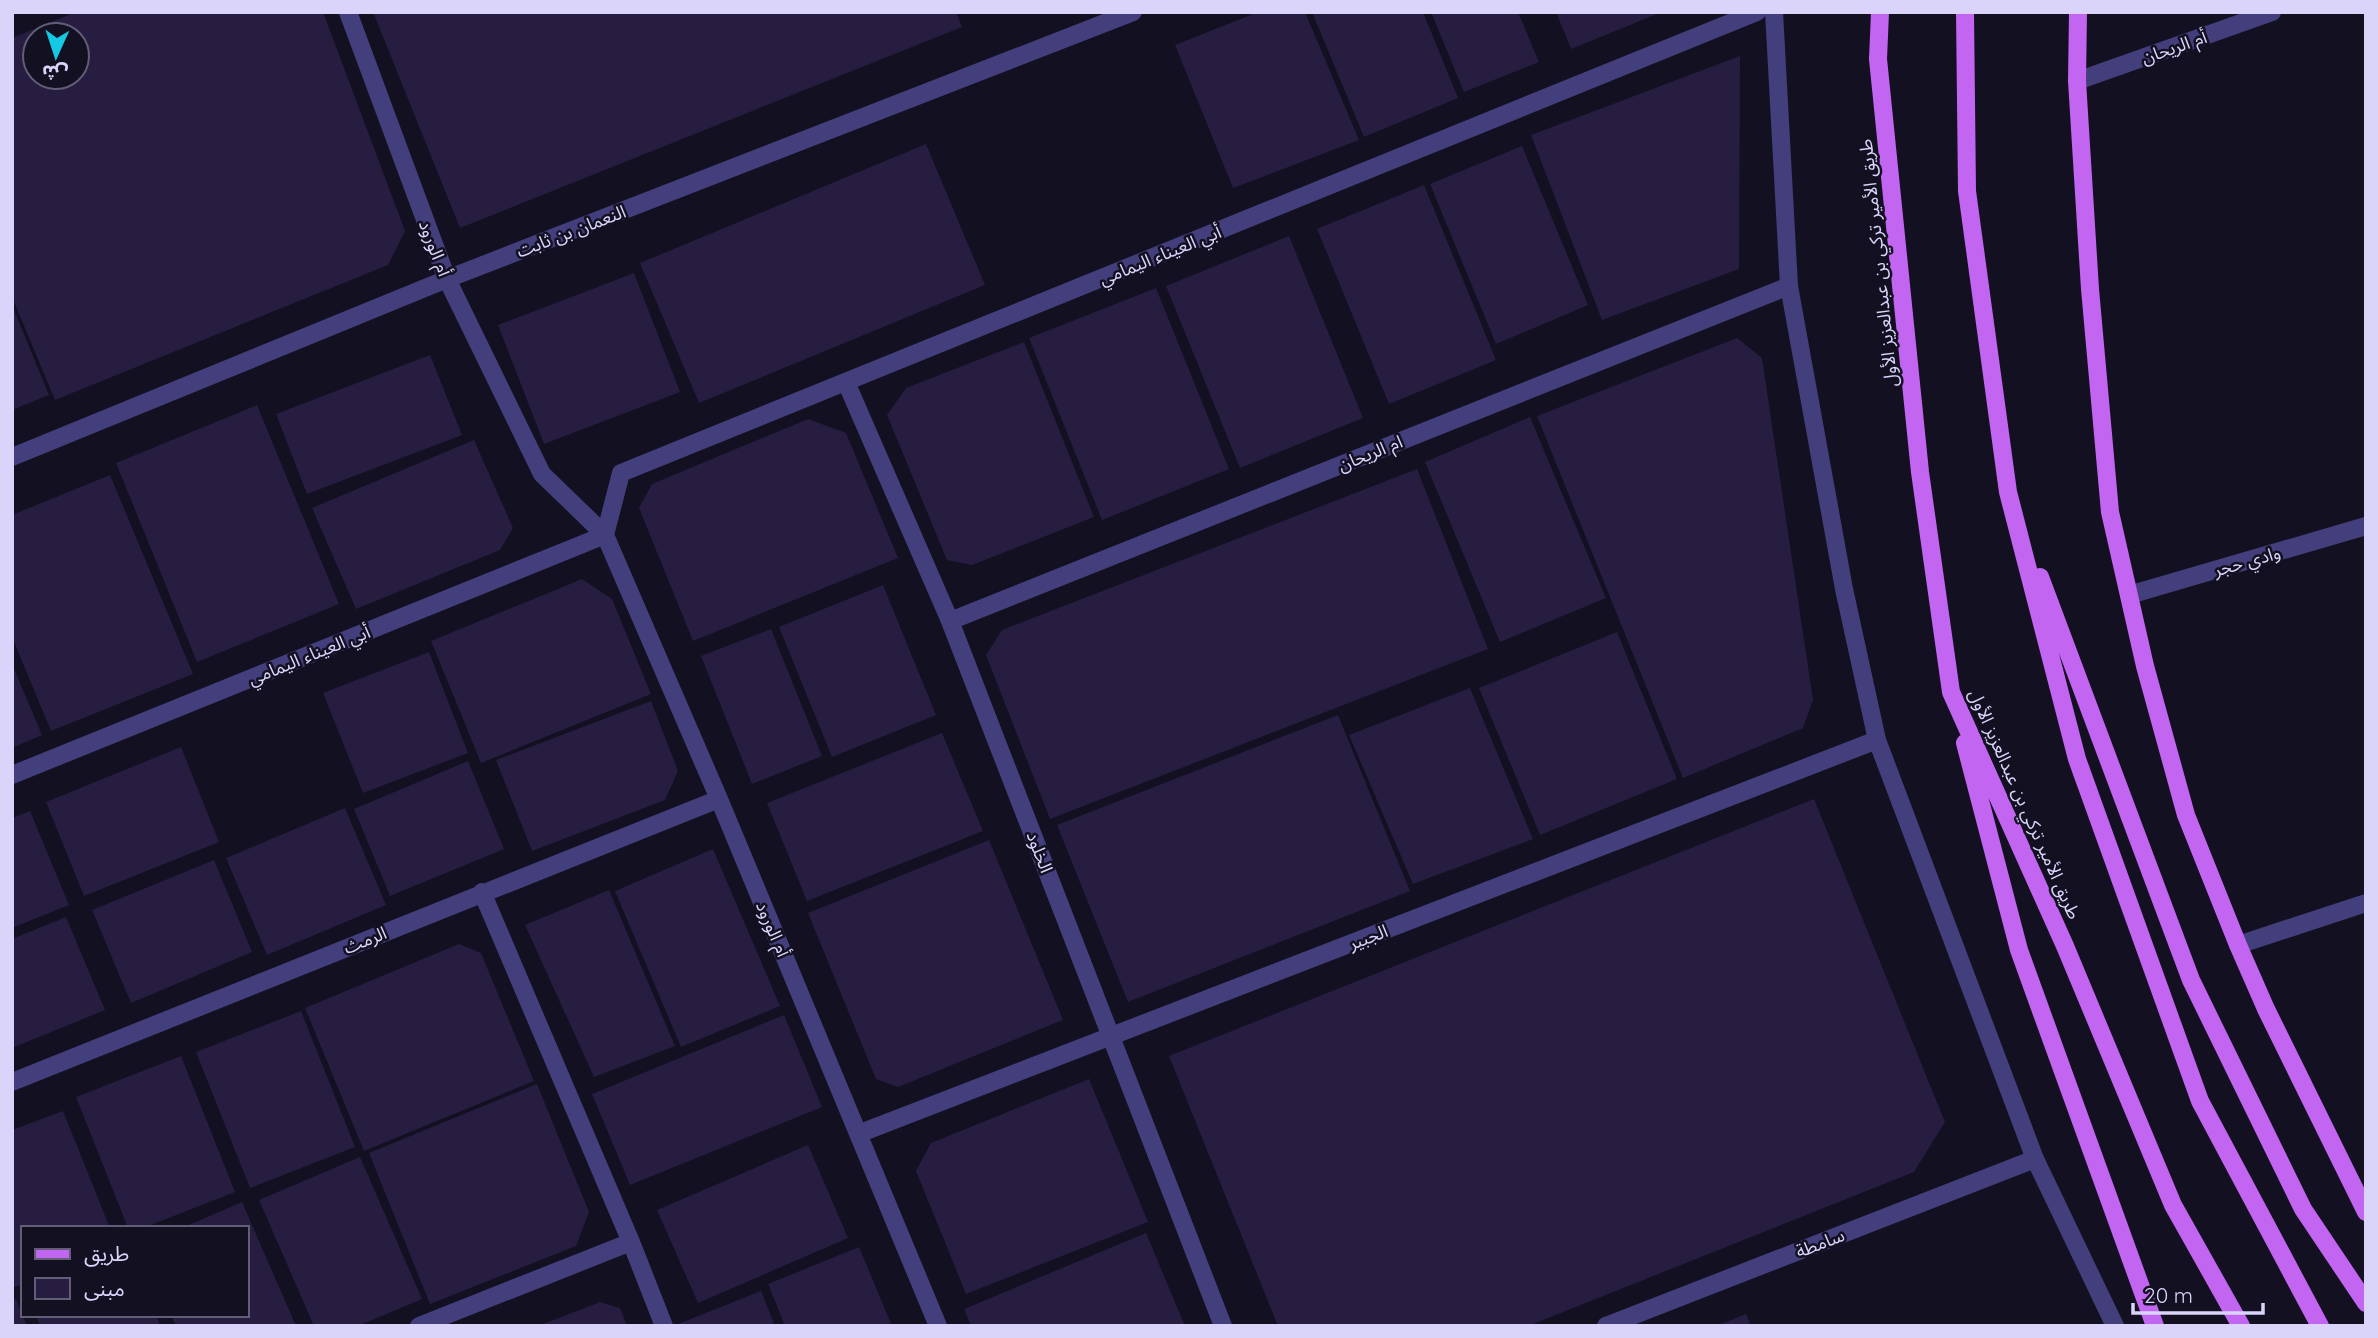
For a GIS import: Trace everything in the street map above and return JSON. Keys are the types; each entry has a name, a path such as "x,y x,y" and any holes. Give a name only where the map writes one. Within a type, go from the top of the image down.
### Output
{"main road":[{"name":"طريق الأمير تركي بن عبدالعزيز الأول","path":"1880,12 1878,59 1920,472 1951,692 2065,946 2173,1205 2241,1326"},
{"path":"1965,12 1966,191 2008,492 2077,759 2200,1101 2320,1326"},
{"path":"2078,12 2077,81 2090,289 2110,512 2145,666 2186,815 2238,946 2366,1212"},
{"path":"2008,492 2191,980 2303,1209 2366,1303"},
{"path":"1951,692 2019,950 2155,1326"}],"street":[{"name":"أم الورود","path":"348,12 447,279 542,474 605,534 719,799 938,1326"},
{"name":"النعمان بن ثابت","path":"12,457 447,279 1133,12"},
{"name":"أبي العيناء اليمامي","path":"12,775 605,534 621,473 1757,12"},
{"path":"1774,12 1789,286 1844,589 1877,740 2035,1159 2115,1326"},
{"name":"أم الريحان","path":"2077,81 2272,12"},
{"name":"ام الريحان","path":"950,621 1789,286"},
{"name":"الخلود","path":"846,382 950,621 1223,1326"},
{"name":"وادي حجر","path":"2129,595 2366,526"},
{"name":"الجبير","path":"858,1134 1877,740"},
{"name":"الرمث","path":"12,1082 719,799"},
{"path":"482,892 664,1326"},
{"path":"2238,946 2366,903"},
{"name":"سامطة","path":"1606,1326 2035,1159"},
{"path":"419,1326 631,1242"}],"building":[{"path":"76,12 323,12 405,231 388,265 55,400 12,297 12,38 21,34 21,91 91,91 91,21 54,21"},
{"path":"373,12 956,12 962,27 460,228"},
{"path":"1258,12 1305,12 1359,140 1233,188 1175,45"},
{"path":"1312,12 1423,12 1458,98 1364,137"},
{"path":"1431,12 1518,12 1539,62 1464,92"},
{"path":"1556,12 1662,12 1571,49"},
{"path":"1740,56 1739,269 1602,320 1531,135"},
{"path":"926,144 985,285 699,403 640,263"},
{"path":"1522,146 1588,305 1496,344 1430,184"},
{"path":"1424,185 1496,360 1389,404 1317,229"},
{"path":"1289,236 1363,418 1240,468 1166,286"},
{"path":"634,273 680,392 544,444 498,325"},
{"path":"1156,288 1229,469 1102,520 1029,338"},
{"path":"12,305 49,395 12,410"},
{"path":"1737,338 1762,358 1813,700 1803,728 1683,778 1537,416"},
{"path":"1024,342 1094,517 972,565 947,560 887,415 906,388"},
{"path":"430,355 462,435 307,494 276,414"},
{"path":"257,405 339,604 197,662 116,463"},
{"path":"1530,417 1606,598 1500,642 1425,462"},
{"path":"808,419 846,433 898,558 693,641 639,508 652,484"},
{"path":"474,440 513,528 500,550 356,609 312,508"},
{"path":"1417,469 1488,649 1050,819 986,655 1002,630"},
{"path":"110,475 193,674 51,731 12,637 12,515"},
{"path":"582,579 612,599 651,694 481,763 431,641"},
{"path":"883,585 936,715 832,757 779,627"},
{"path":"771,629 822,756 752,784 701,656"},
{"path":"1617,632 1677,779 1540,835 1479,688"},
{"path":"429,652 468,753 363,793 323,693"},
{"path":"12,664 42,735 12,748"},
{"path":"1470,688 1533,839 1413,884 1349,735"},
{"path":"651,701 678,771 665,800 532,851 496,760"},
{"path":"1338,715 1410,891 1128,1002 1057,825"},
{"path":"942,733 983,831 807,901 767,803"},
{"path":"181,747 219,842 84,896 46,802"},
{"path":"468,761 504,849 390,896 354,809"},
{"path":"1814,799 1945,1122 1914,1172 1528,1326 1278,1326 1169,1056"},
{"path":"345,808 386,905 267,955 226,858"},
{"path":"30,811 69,905 12,928 12,818"},
{"path":"989,840 1063,1020 898,1087 876,1079 808,913"},
{"path":"713,849 780,1006 681,1047 615,891"},
{"path":"214,860 252,952 131,1003 92,910"},
{"path":"609,890 675,1046 594,1077 525,925"},
{"path":"66,917 105,1010 12,1048 12,939"},
{"path":"459,944 481,953 534,1081 364,1151 305,1008"},
{"path":"301,1011 355,1147 250,1188 196,1052"},
{"path":"784,1015 822,1107 630,1185 592,1094"},
{"path":"181,1056 235,1192 148,1226 127,1226 76,1097"},
{"path":"1089,1079 1148,1222 966,1294 916,1171 931,1143"},
{"path":"537,1084 589,1212 576,1246 430,1304 369,1153"},
{"path":"63,1111 109,1226 21,1226 21,1285 12,1288 12,1130"},
{"path":"808,1145 848,1238 698,1303 657,1210"},
{"path":"360,1157 422,1299 358,1326 314,1326 259,1200"},
{"path":"242,1202 296,1326 176,1326 172,1317 248,1317 248,1226 187,1226"},
{"path":"1146,1233 1185,1326 971,1326 964,1309"},
{"path":"859,1247 892,1326 785,1326 768,1284"},
{"path":"761,1291 775,1326 678,1324"},
{"path":"16,1299 21,1317 27,1326 12,1326 12,1300"},
{"path":"600,1302 620,1308 627,1326 538,1326"},
{"path":"1746,1314 1751,1326 1716,1326"},
{"path":"37,1317 157,1317 160,1326 40,1326"}]}
